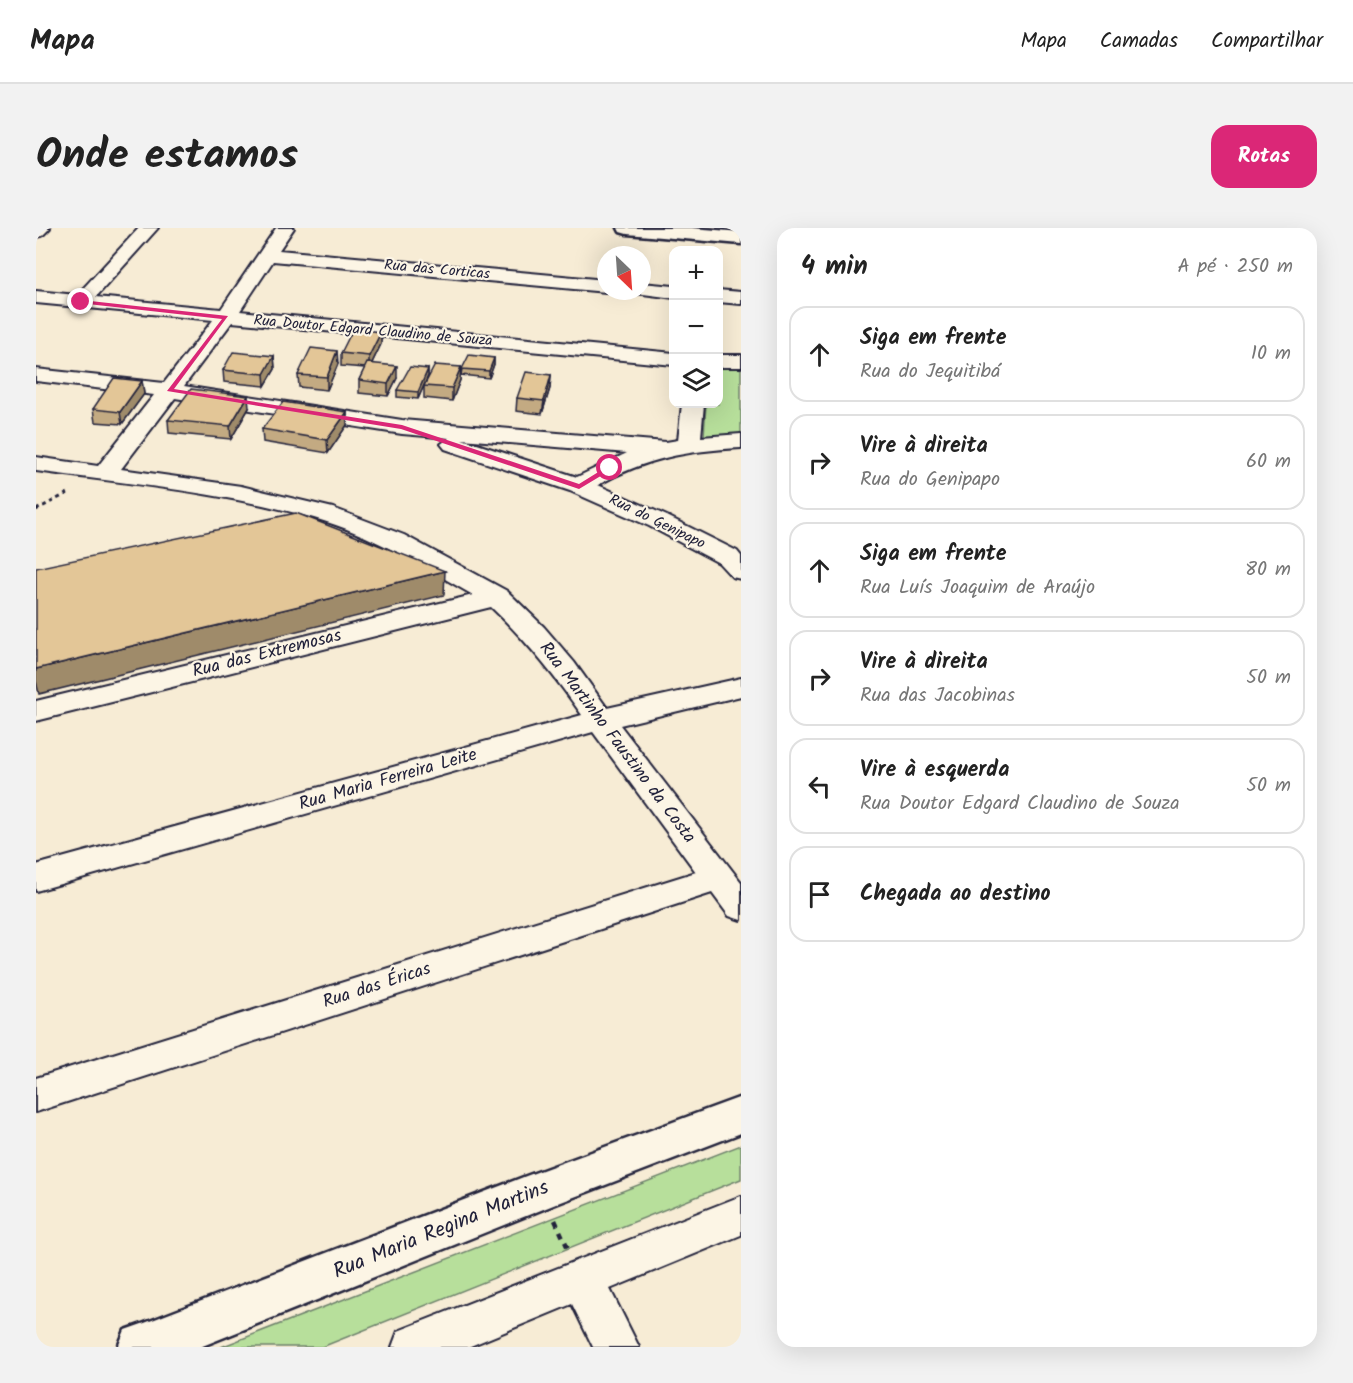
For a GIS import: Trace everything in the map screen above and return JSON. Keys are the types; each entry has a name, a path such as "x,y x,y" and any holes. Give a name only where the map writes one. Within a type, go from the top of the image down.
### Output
{"street":[{"path":"36,232 41,228"},
{"path":"81,302 149,228"},
{"path":"105,473 226,317 285,228"},
{"path":"627,228 741,238"},
{"name":"Rua das Corticas","path":"268,255 597,285"},
{"path":"651,290 669,292"},
{"path":"723,296 741,298"},
{"name":"Rua Doutor Edgard Claudino de Souza","path":"36,297 669,359"},
{"path":"723,361 741,362"},
{"path":"36,375 170,390 402,427 662,448"},
{"path":"689,444 693,408"},
{"name":"Rua do Genipapo","path":"402,427 579,486 658,521 736,561"},
{"path":"579,486 638,455 662,448 741,441"},
{"name":"Rua Martinho Faustino da Costa","path":"36,464 241,493 324,513 394,540 497,597 534,633 564,668 600,720 741,907"},
{"name":"Rua das Extremosas","path":"36,711 497,597"},
{"name":"Rua Maria Ferreira Leite","path":"36,878 600,720 741,687"},
{"name":"Rua das Éricas","path":"36,1095 718,878"},
{"name":"Rua Maria Regina Martins","path":"142,1347 541,1190 741,1115"},
{"path":"414,1347 741,1215"},
{"path":"582,1279 617,1347"}],"path":[{"path":"541,1190 582,1279"}],"green space":[{"path":"723,366 741,367 741,434 704,436 706,408 723,408"},
{"path":"741,1145 741,1179 322,1347 221,1347"}],"building":[{"path":"353,329 381,332 369,356 341,353"},
{"path":"311,348 337,351 327,377 298,375"},
{"path":"233,352 274,356 264,374 223,370"},
{"path":"469,355 494,358 489,371 462,369"},
{"path":"367,363 397,366 388,384 359,380"},
{"path":"435,365 461,367 452,388 424,386"},
{"path":"410,367 428,369 418,392 397,390"},
{"path":"526,372 551,375 544,401 517,398"},
{"path":"114,378 142,381 120,412 93,409"},
{"path":"191,389 248,396 230,426 168,420"},
{"path":"283,402 347,412 327,440 262,429"},
{"path":"296,513 445,571 36,669 36,568"}],"route":[{"path":"81,302 226,317 170,390 402,427 579,486 610,468"}]}
